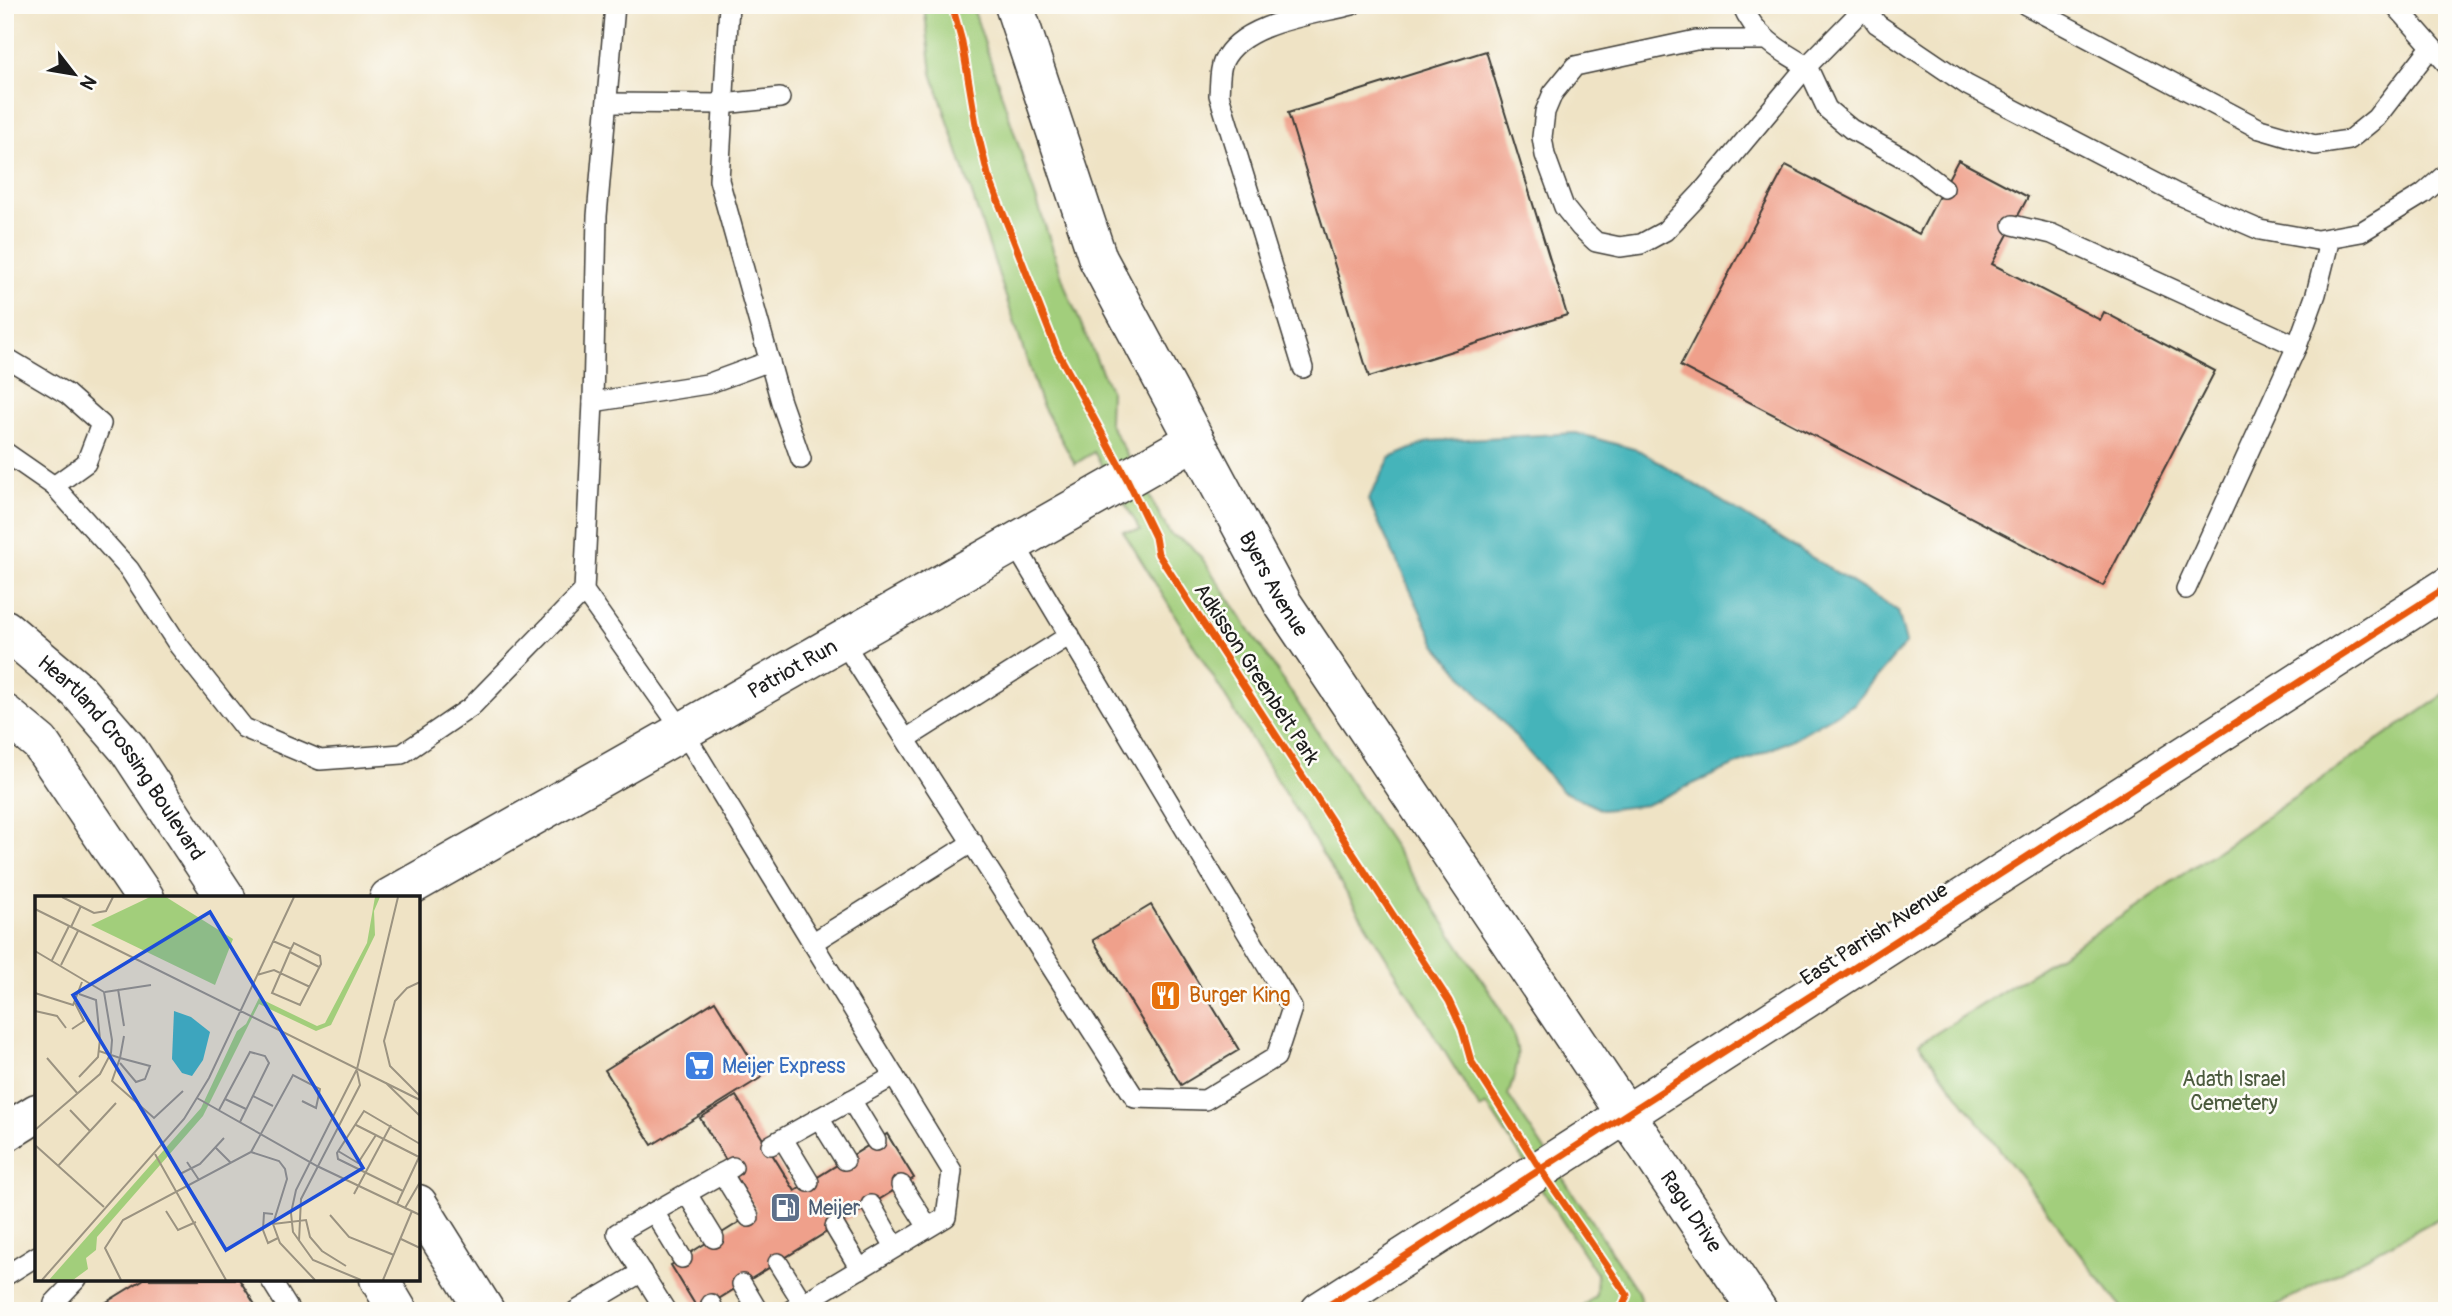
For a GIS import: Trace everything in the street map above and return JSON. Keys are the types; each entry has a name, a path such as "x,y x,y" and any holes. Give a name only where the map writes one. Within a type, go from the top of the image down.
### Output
{"street":[{"name":"Byers Avenue","path":"1014,5 1098,259 1283,604 1625,1115"},
{"name":"Patriot Run","path":"392,896 1195,440"},
{"name":"East Parrish Avenue","path":"1320,1311 2447,587"},
{"name":"Heartland Crossing Boulevard","path":"5,629 78,691 128,749 225,896"},
{"path":"5,714 40,743 144,896"},
{"path":"5,1133 35,1114"},
{"name":"Ragu Drive","path":"1625,1115 1758,1311"},
{"path":"420,1206 485,1311"},
{"path":"380,1281 398,1311"}],"lane":[{"path":"615,5 597,216 593,402 584,591 683,731 952,1171 946,1217 797,1307 778,1263"},
{"path":"729,5 719,180 781,402 801,459"},
{"path":"1303,368 1219,94 1222,64 1234,46 1258,29 1352,5"},
{"path":"1742,5 1746,15 1766,40 1807,66 1827,109 1851,129 1909,161 1944,188"},
{"path":"2026,5 2260,129 2315,145 2349,140 2376,118 2431,47"},
{"path":"2395,5 2447,64"},
{"path":"1766,40 1696,40 1575,66 1553,93 1545,112 1542,137 1545,155 1564,207 1596,242 1620,247 1641,244 1665,231 1701,193 1807,66 1865,6 1877,23 1967,85 2175,193 2260,230 2317,240 2361,232 2423,194 2447,173"},
{"path":"607,103 723,104 780,98"},
{"path":"2013,226 2052,234 2297,346"},
{"path":"2186,589 2297,346 2316,294 2330,238"},
{"path":"5,357 66,394 102,424 86,463 54,486"},
{"path":"593,402 707,384 770,361"},
{"path":"5,452 54,486 129,569 179,646 244,728 320,760 402,754 471,707 584,591"},
{"path":"842,640 1135,1098 1205,1100 1276,1057 1292,1008 1014,543"},
{"path":"906,739 1070,635"},
{"path":"812,943 973,842"},
{"path":"808,1182 777,1142 894,1076"},
{"path":"852,1100 876,1141"},
{"path":"819,1118 845,1160"},
{"path":"666,1311 617,1233 728,1170 749,1217"},
{"path":"901,1185 928,1227"},
{"path":"687,1194 714,1238"},
{"path":"871,1205 895,1247"},
{"path":"654,1212 682,1258"},
{"path":"835,1227 860,1269"},
{"path":"5,1276 35,1257"},
{"path":"576,1311 642,1272"},
{"path":"53,1311 54,1303 75,1281"},
{"path":"271,1281 290,1311"},
{"path":"742,1284 758,1311"}],"green space":[{"path":"924,5 972,5 1067,292 1110,390 1109,422 1170,534 1189,544 1204,561 1496,1001 1517,1046 1516,1067 1508,1095 1638,1292 1641,1302 1639,1311 1577,1311 1596,1295 1597,1274 1487,1105 1480,1109 1123,531 1141,531 1094,452 1075,464 1041,403 932,73"},
{"name":"Adath Israel Cemetery","path":"2447,693 2447,1214 2266,1311 2124,1311 1919,1044 2122,916"}],"water":[{"path":"1576,433 1641,451 1898,611 1906,643 1854,704 1789,741 1646,805 1602,810 1562,791 1436,645 1368,500 1390,458 1430,441"}],"building":[{"path":"1486,51 1567,315 1369,377 1288,113"},
{"path":"1958,160 2028,197 1992,264 2100,320 2104,312 2215,371 2103,586 1680,366 1786,165 1919,234"},
{"name":"Burger King","path":"1151,905 1239,1050 1181,1085 1093,940"},
{"path":"715,1001 762,1077 652,1145 605,1070"},
{"path":"736,1096 795,1191 887,1134 914,1178 699,1311 671,1265 757,1211 700,1118"},
{"path":"141,1281 240,1281 259,1311 92,1311"}],"cycle path":[{"name":"Adkisson Greenbelt Park","path":"952,5 962,42 977,130 988,175 1057,351 1127,479 1155,537 1158,554 1449,1001 1462,1029 1471,1061 1541,1170 1627,1295 1623,1306 1616,1311"},
{"path":"1320,1311 2447,587"}],"place":[{"name":"Burger King","path":"1166,995"},
{"name":"Meijer Express","path":"699,1066"},
{"name":"Meijer","path":"785,1208"}]}
